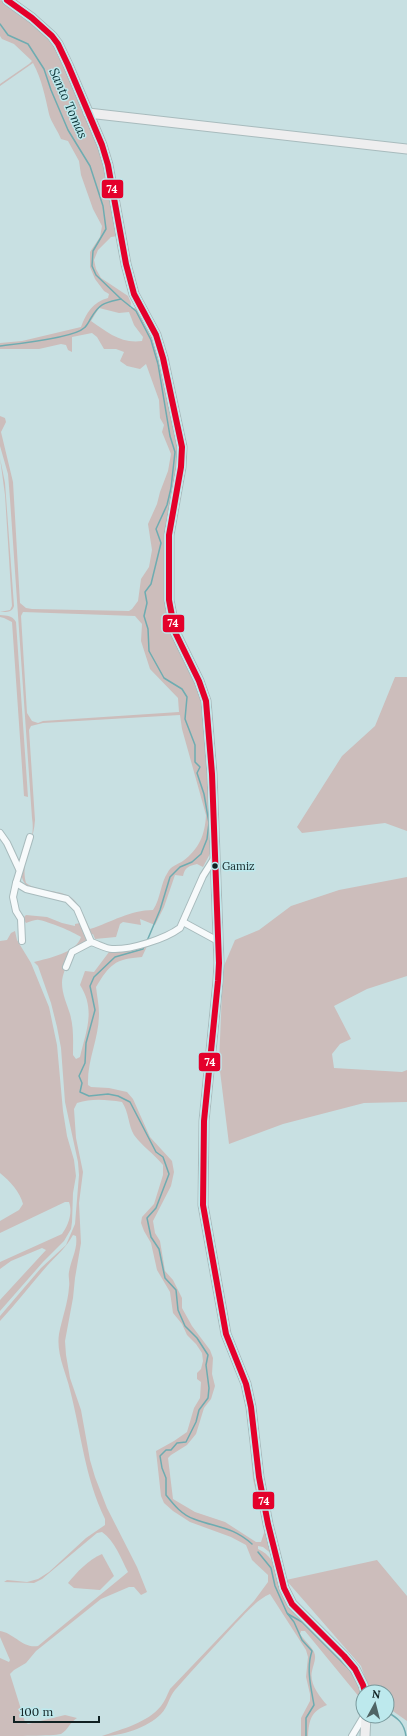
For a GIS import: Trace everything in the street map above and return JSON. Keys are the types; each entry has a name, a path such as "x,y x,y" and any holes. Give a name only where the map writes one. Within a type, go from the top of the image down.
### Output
{"street":[{"path":"7,0 43,27 58,44 102,144 108,165 126,264 134,294 156,336 163,358 182,447 181,467 169,535 169,600 175,632 199,681 206,701 212,774 218,941 218,981 204,1121 203,1205 226,1334 246,1384 251,1407 259,1477 268,1524 284,1588 292,1604 344,1656 355,1670 362,1684"},
{"path":"88,112 407,149"},
{"path":"0,833 7,843 19,869"},
{"path":"22,941 21,919 16,911 13,897 19,869 30,836"},
{"path":"16,883 31,891 67,899 77,909 91,942 110,949 139,945 174,932 180,928 203,876 215,857"},
{"path":"183,922 218,941"},
{"path":"66,967 72,952 91,942"},
{"path":"352,1736 360,1724"},
{"path":"365,1724 365,1736"}],"shaded area":[{"path":"0,0 10,4 27,17 55,44 99,143 118,236 111,237 98,250 94,260 96,269 101,278 128,296 131,303 130,308 135,308 145,320 158,351 180,454 168,615 199,687 205,718 212,850 203,867 197,864 190,866 186,869 183,876 175,875 164,907 155,925 140,919 141,925 123,922 120,924 116,937 95,939 93,934 91,935 70,898 29,888 24,882 22,876 21,870 32,836 33,825 8,474 0,446 0,416 5,418 6,422 1,432 13,482 20,603 26,608 129,611 132,609 138,601 141,579 149,567 152,550 148,524 157,504 168,471 171,454 162,432 164,425 160,418 159,400 146,364 140,369 127,366 120,361 124,352 116,349 104,349 97,337 92,333 72,337 72,352 68,350 66,345 61,344 39,349 0,349 0,343 22,341 81,327 85,317 94,305 108,298 109,294 104,291 95,279 90,267 90,252 100,237 102,226 93,209 81,175 79,161 68,141 61,139 51,120 45,94 33,63 0,86 0,84 32,61 14,44 2,39 0,36","holes":["99,308 119,313 129,312 134,325 143,337 142,341 127,341 121,339 91,321","23,612 135,616 142,624 141,641 150,669 178,698 179,712 43,721 38,723 32,721 27,713 21,616","180,715 182,729 206,815 203,835 200,841 189,856 169,870 163,881 158,901 153,910 129,914 90,929 78,905 69,896 38,888 26,883 25,867 35,820 29,730 31,726 43,723"]},
{"path":"0,458 5,483 14,606 10,611 8,612 0,612 10,610 12,606 5,495"},
{"path":"0,615 11,617 16,622 28,797 24,796 12,622 0,617"},
{"path":"395,677 407,677 407,831 385,823 302,833 297,827 342,756 375,726"},
{"path":"407,877 407,976 367,989 334,1006 351,1039 340,1044 332,1054 334,1068 402,1072 407,1070 407,1102 364,1103 283,1124 229,1144 219,1063 223,968 235,940 259,930 291,906 339,890"},
{"path":"26,915 47,917 75,926 75,924 80,923 87,941 67,956 67,963 62,980 63,991 72,1024 73,1055 76,1059 80,1057 87,1029 89,1012 85,994 80,985 85,971 94,972 109,952 148,944 142,957 125,959 114,964 105,973 96,987 99,1011 97,1032 89,1067 88,1085 91,1087 109,1088 127,1092 133,1099 150,1137 172,1161 174,1172 171,1186 153,1221 155,1233 160,1241 165,1271 173,1280 182,1298 182,1308 192,1326 210,1350 213,1358 212,1374 215,1386 211,1399 204,1408 196,1434 187,1445 168,1458 173,1499 195,1512 225,1522 256,1542 261,1542 265,1530 253,1479 247,1408 238,1373 221,1332 201,1219 199,1131 214,968 215,962 217,963 202,1116 202,1217 224,1332 241,1375 248,1400 252,1422 259,1495 273,1555 263,1547 258,1546 258,1549 266,1554 271,1560 278,1574 283,1591 291,1606 302,1619 350,1666 360,1684 355,1684 355,1692 305,1631 301,1631 300,1634 315,1654 311,1676 313,1685 327,1705 314,1713 310,1721 308,1736 301,1736 301,1718 310,1701 306,1677 308,1657 306,1650 270,1594 260,1600 235,1624 175,1690 161,1714 149,1723 126,1733 102,1736 134,1725 155,1712 165,1700 170,1689 254,1601 268,1582 268,1575 252,1560 246,1545 231,1537 190,1522 164,1503 161,1496 156,1451 187,1432 194,1408 200,1398 201,1382 197,1379 197,1373 201,1369 203,1361 202,1353 187,1335 182,1324 173,1313 170,1292 157,1270 151,1243 141,1223 142,1217 154,1204 163,1175 163,1165 134,1135 122,1102 89,1100 77,1103 74,1109 76,1138 83,1172 79,1203 81,1243 65,1341 66,1355 70,1378 81,1410 90,1460 95,1477 107,1508 137,1567 147,1592 141,1595 134,1587 129,1587 101,1599 36,1651 26,1663 10,1674 25,1722 28,1724 65,1715 77,1718 61,1734 0,1736 0,1658 9,1662 10,1660 0,1637 0,1631 5,1632 28,1645 38,1646 128,1572 111,1540 102,1532 97,1533 42,1579 34,1583 4,1582 7,1580 27,1582 38,1579 49,1572 86,1538 105,1525 105,1519 92,1487 58,1341 67,1299 70,1267 75,1250 76,1236 73,1235 64,1248 0,1321 0,1316 41,1268 66,1245 75,1224 79,1175 78,1162 65,1102 61,1048 57,1027 51,1003 38,966 34,962 54,957 68,951 78,943 81,937 54,924 39,920 26,923 23,918"},
{"path":"15,931 17,940 31,963 49,1007 57,1045 63,1111 76,1176 73,1193 71,1229 64,1241 43,1262 0,1311 0,1300 46,1250 42,1248 11,1261 0,1269 0,1262 62,1234 68,1223 70,1215 69,1202 65,1202 0,1233 0,1221 19,1210 23,1204 20,1195 0,1173 0,941 7,940 11,933"},
{"path":"102,1554 114,1576 100,1590 74,1588 68,1583 87,1563"},
{"path":"377,1560 407,1596 407,1721 395,1713 395,1684 367,1684 361,1666 286,1580"}],"waterway":[{"name":"Santo Tomas","path":"0,24 8,35 28,44 44,69 68,130 90,166 103,206 106,229 93,251 92,266 96,275 136,311 151,340 158,364 170,436 175,452 171,488 167,505 156,529 161,543 151,584 145,592 147,603 144,616 148,629 149,651 164,678 182,689 187,697 185,719 195,745 195,762 200,767 197,773 204,794 209,823 207,839 201,854 192,862 180,867 170,877 160,910 147,941"},
{"path":"0,346 57,338 78,332 86,326 100,306 121,299"},
{"name":"Santo Tomas","path":"144,946 143,949 115,957 94,977 90,986 95,1010 86,1043 85,1063 79,1076 82,1083 80,1092 89,1096 108,1094 118,1096 130,1102 156,1152 163,1157 169,1174 156,1208 147,1218 151,1237 159,1249 165,1278 176,1290 178,1310 185,1326 197,1338 208,1355 206,1365 209,1388 208,1398 199,1410 196,1422 186,1442 177,1443 171,1450 166,1450 160,1456 162,1468 166,1478 166,1495 175,1506 186,1515 238,1534 252,1544"},
{"path":"258,1552 271,1568 275,1586 287,1613 294,1622 302,1640 312,1651 309,1671 314,1705 306,1718 306,1736"},
{"path":"288,1614 302,1622 350,1670 354,1677"},
{"path":"395,1717 400,1721 406,1736"}],"transit line":[{"name":"74","path":"7,0 32,18 52,36 58,44 102,145 108,165 126,264 134,294 156,335 163,358 182,447 181,467 169,535 169,600 175,632 199,681 206,701 212,774 219,963 204,1121 203,1205 226,1334 246,1384 251,1407 259,1477 268,1524 284,1588 292,1604 344,1656 355,1669 362,1684"}],"place":[{"name":"Gamiz","path":"215,866"}]}
